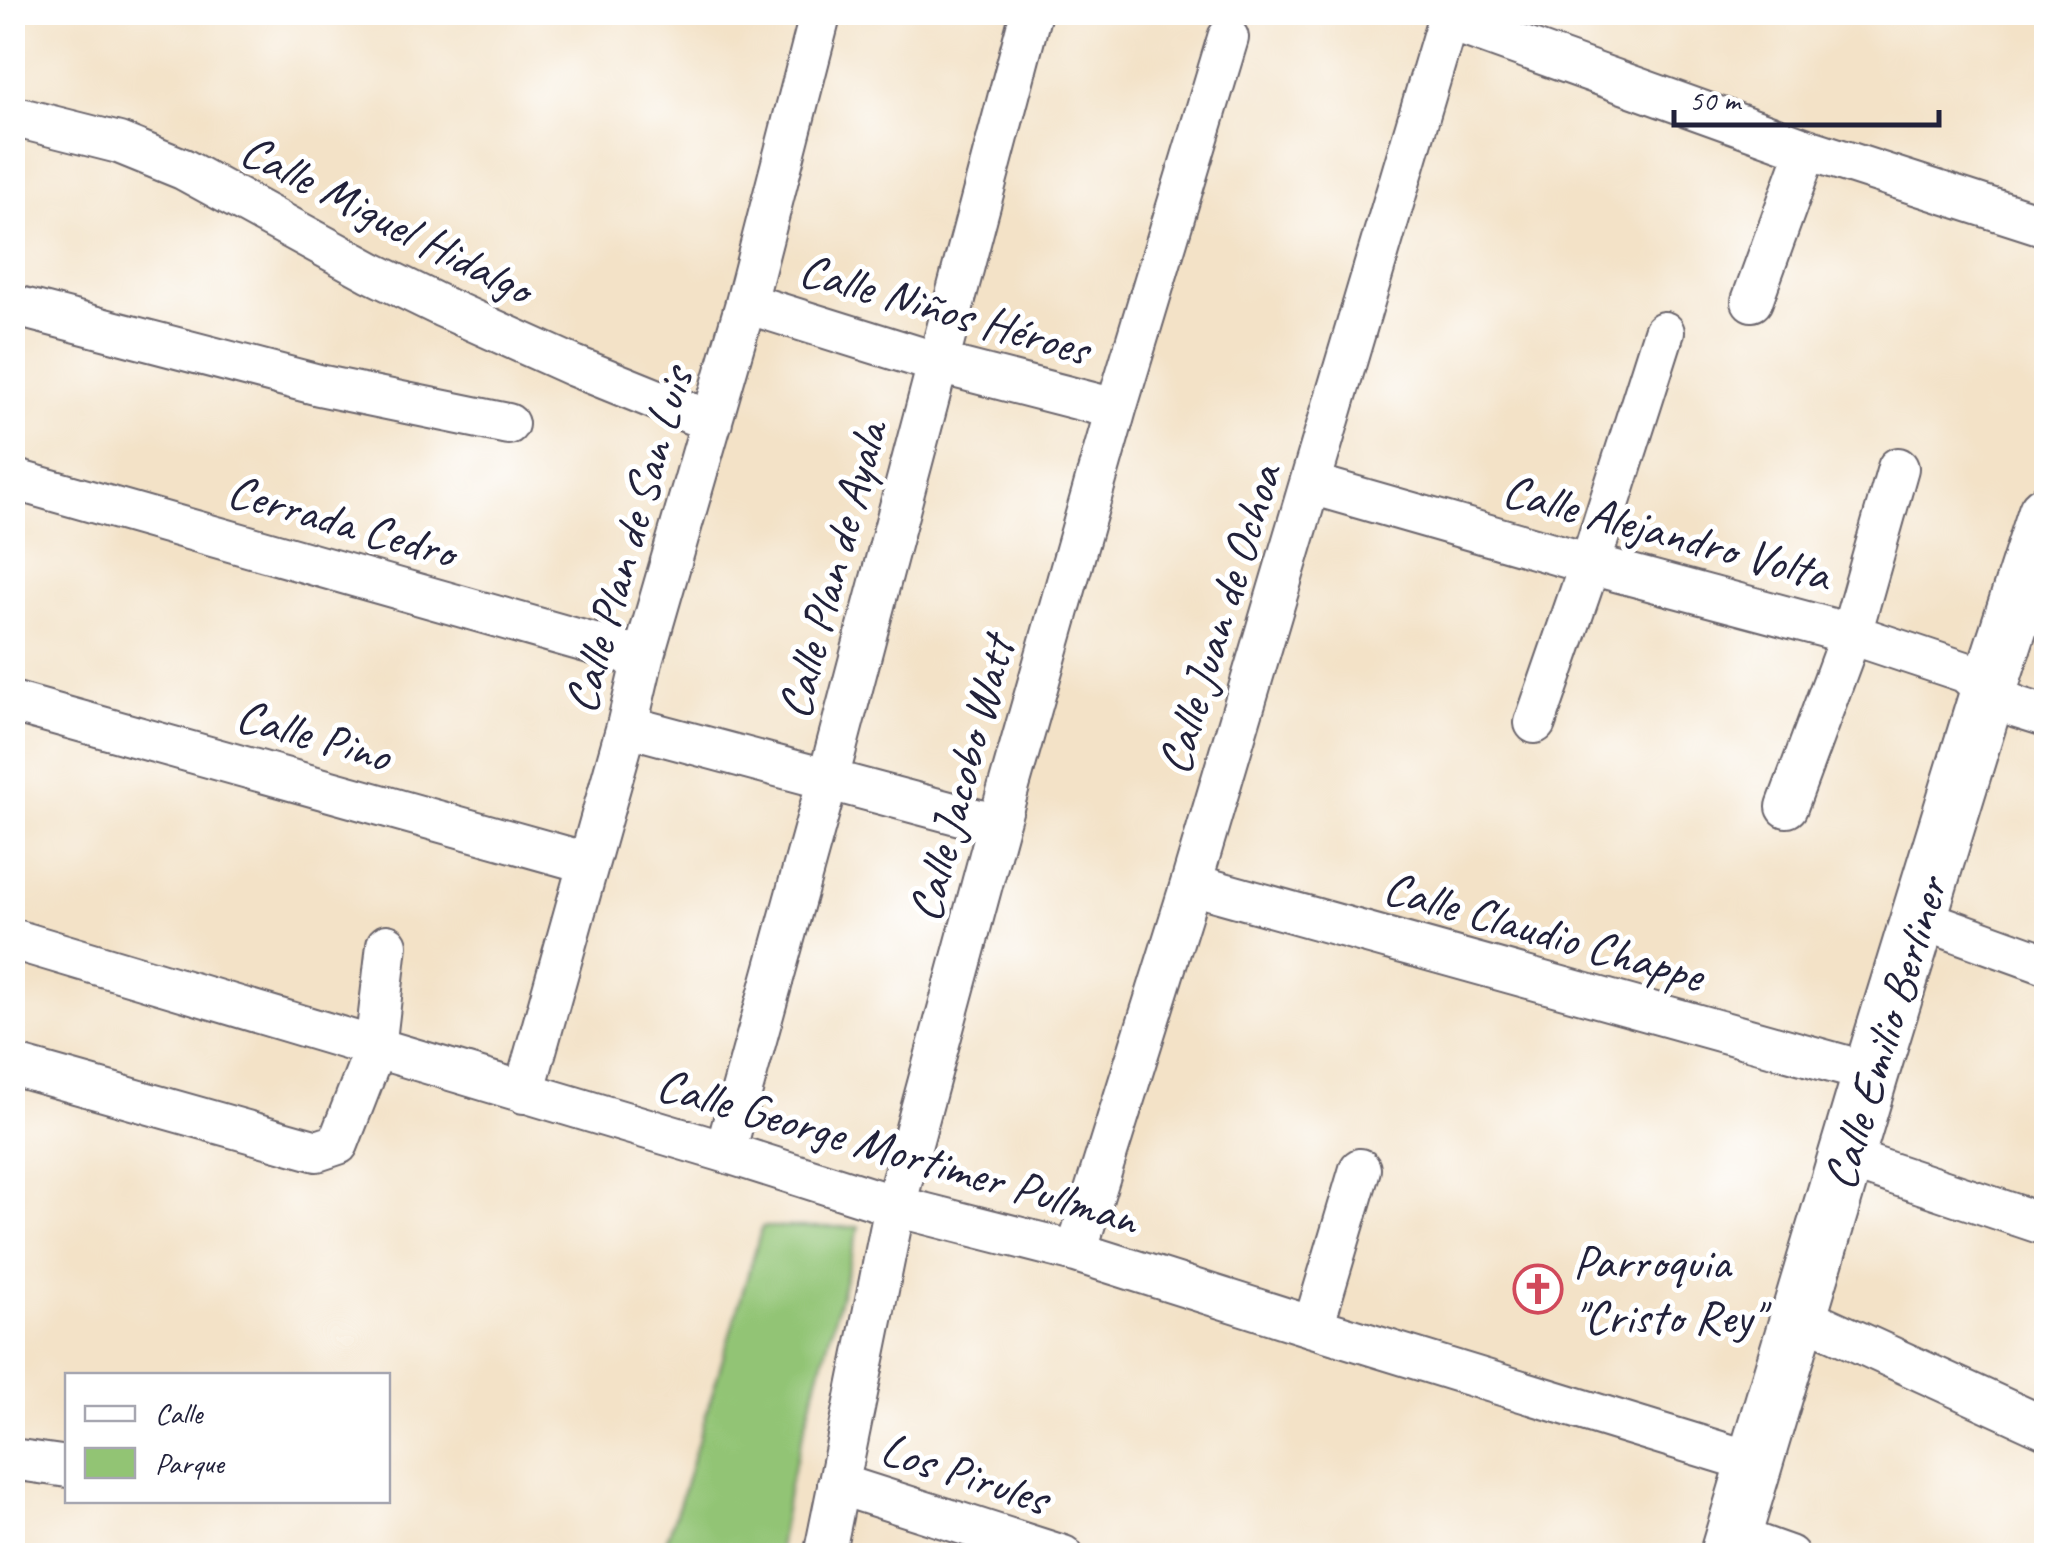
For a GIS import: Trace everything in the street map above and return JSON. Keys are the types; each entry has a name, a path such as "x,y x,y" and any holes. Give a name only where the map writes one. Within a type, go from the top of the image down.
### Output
{"street":[{"name":"Calle Plan de San Luis","path":"524,1093 746,303 821,12"},
{"name":"Calle Plan de Ayala","path":"725,1152 828,780 1031,12"},
{"path":"1449,16 1807,149 2046,226"},
{"name":"Calle Juan de Ochoa","path":"1076,1252 1311,484 1449,16"},
{"name":"Calle Jacobo Watt","path":"824,1556 895,1206 1116,409 1228,38"},
{"name":"Calle Miguel Hidalgo","path":"12,116 119,143 183,169 425,298 574,366 712,422"},
{"path":"1752,301 1807,149"},
{"name":"Calle Niños Héroes","path":"746,303 938,364 1116,409"},
{"path":"12,305 319,385 508,424"},
{"path":"1535,722 1664,332"},
{"path":"1787,806 1851,634 1898,468"},
{"name":"Cerrada Cedro","path":"12,478 644,658"},
{"name":"Calle Alejandro Volta","path":"1311,484 1851,634 1965,672 1988,692 2046,716"},
{"name":"Calle Emilio Berliner","path":"1730,1546 1918,918 2046,513"},
{"name":"Calle Pino","path":"12,702 588,863"},
{"path":"627,726 998,825"},
{"name":"Calle Claudio Chappe","path":"1190,884 1871,1073"},
{"path":"1918,918 2046,964"},
{"name":"Calle George Mortimer Pullman","path":"12,939 895,1206 1076,1252 1754,1462"},
{"path":"12,1065 317,1150 338,1144 375,1049 387,944"},
{"path":"1846,1158 2046,1225"},
{"path":"1314,1327 1360,1169"},
{"path":"1797,1314 2046,1428"},
{"path":"12,1459 65,1467"},
{"name":"Los Pirules","path":"838,1484 1063,1556"},
{"path":"1730,1546 1789,1556"}],"green space":[{"path":"762,1227 859,1227 789,1486 778,1555 661,1555 679,1505"}],"place":[{"name":"Parroquia \"Cristo Rey\"","path":"1538,1289"}]}
